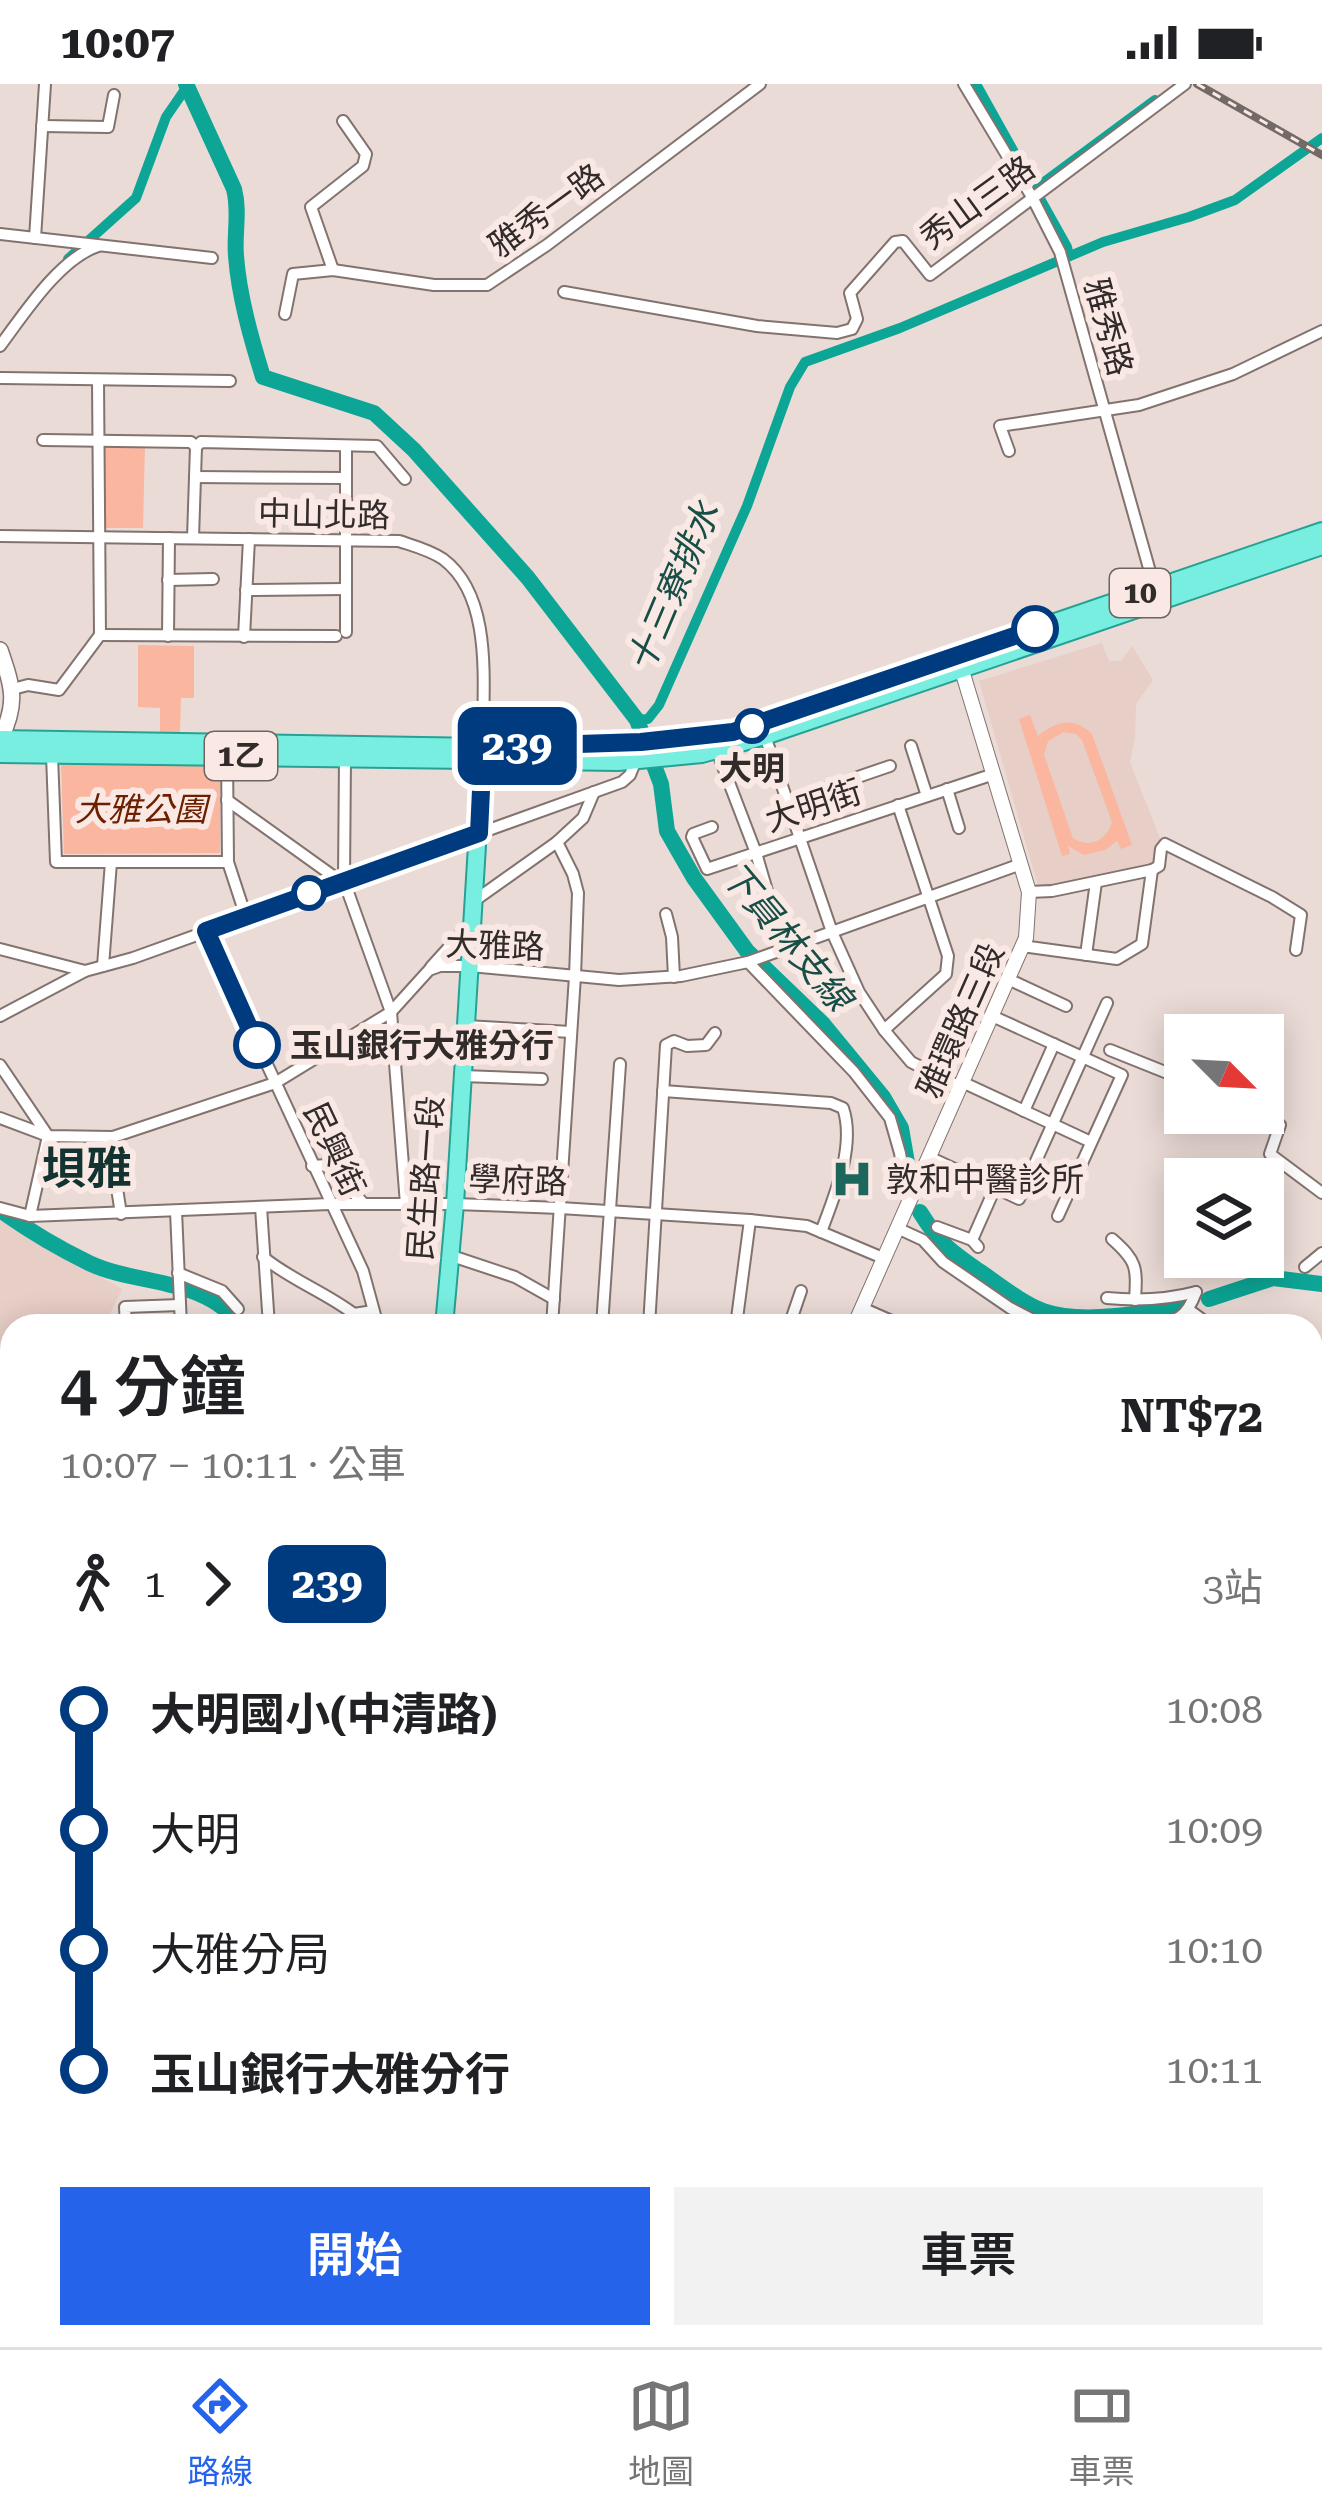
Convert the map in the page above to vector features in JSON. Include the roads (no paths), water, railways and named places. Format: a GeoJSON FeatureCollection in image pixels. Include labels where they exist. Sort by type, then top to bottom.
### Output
{"type":"FeatureCollection","features":[{"type":"Feature","properties":{"kind":"main road","name":"10"},"geometry":{"type":"LineString","coordinates":[[1157,595],[1322,530]]}},
{"type":"Feature","properties":{"kind":"main road","name":"10"},"geometry":{"type":"LineString","coordinates":[[645,750],[717,751],[1157,595],[1322,546]]}},
{"type":"Feature","properties":{"kind":"main road"},"geometry":{"type":"LineString","coordinates":[[0,650],[13,689],[13,708],[0,739]]}},
{"type":"Feature","properties":{"kind":"main road","name":"10"},"geometry":{"type":"LineString","coordinates":[[483,753],[618,762],[645,750],[733,732],[959,663]]}},
{"type":"Feature","properties":{"kind":"main road","name":"1乙"},"geometry":{"type":"LineString","coordinates":[[0,739],[483,753]]}},
{"type":"Feature","properties":{"kind":"main road","name":"1乙"},"geometry":{"type":"LineString","coordinates":[[0,754],[345,758],[483,753]]}},
{"type":"Feature","properties":{"kind":"main road","name":"民生路一段"},"geometry":{"type":"LineString","coordinates":[[445,1314],[483,753]]}},
{"type":"Feature","properties":{"kind":"street"},"geometry":{"type":"LineString","coordinates":[[34,238],[45,84]]}},
{"type":"Feature","properties":{"kind":"street","name":"雅秀一路"},"geometry":{"type":"LineString","coordinates":[[333,270],[434,285],[487,285],[760,84]]}},
{"type":"Feature","properties":{"kind":"street","name":"雅秀路"},"geometry":{"type":"LineString","coordinates":[[964,84],[1060,252],[1157,595]]}},
{"type":"Feature","properties":{"kind":"street","name":"秀山三路"},"geometry":{"type":"LineString","coordinates":[[564,292],[757,326],[837,333],[852,328],[857,319],[850,293],[895,242],[903,241],[930,274],[1185,84]]}},
{"type":"Feature","properties":{"kind":"street"},"geometry":{"type":"LineString","coordinates":[[42,126],[109,128],[114,94]]}},
{"type":"Feature","properties":{"kind":"street"},"geometry":{"type":"LineString","coordinates":[[285,314],[293,274],[333,270],[310,207],[363,166],[366,154],[343,121]]}},
{"type":"Feature","properties":{"kind":"street"},"geometry":{"type":"LineString","coordinates":[[0,234],[212,258]]}},
{"type":"Feature","properties":{"kind":"street"},"geometry":{"type":"LineString","coordinates":[[0,346],[65,266],[90,244]]}},
{"type":"Feature","properties":{"kind":"street"},"geometry":{"type":"LineString","coordinates":[[1009,451],[1000,426],[1139,405],[1233,374],[1322,332]]}},
{"type":"Feature","properties":{"kind":"street"},"geometry":{"type":"LineString","coordinates":[[1,378],[230,381]]}},
{"type":"Feature","properties":{"kind":"street"},"geometry":{"type":"LineString","coordinates":[[13,689],[28,685],[59,690],[100,635],[98,380]]}},
{"type":"Feature","properties":{"kind":"street"},"geometry":{"type":"LineString","coordinates":[[43,440],[191,442],[196,447]]}},
{"type":"Feature","properties":{"kind":"street"},"geometry":{"type":"LineString","coordinates":[[194,538],[196,447],[201,442],[377,446],[405,479]]}},
{"type":"Feature","properties":{"kind":"street"},"geometry":{"type":"LineString","coordinates":[[100,635],[341,634],[346,589],[346,446]]}},
{"type":"Feature","properties":{"kind":"street"},"geometry":{"type":"LineString","coordinates":[[195,477],[346,478]]}},
{"type":"Feature","properties":{"kind":"street","name":"中山北路"},"geometry":{"type":"LineString","coordinates":[[0,536],[399,541],[441,557],[459,573],[472,596],[482,633],[483,753]]}},
{"type":"Feature","properties":{"kind":"street"},"geometry":{"type":"LineString","coordinates":[[168,636],[169,538]]}},
{"type":"Feature","properties":{"kind":"street"},"geometry":{"type":"LineString","coordinates":[[244,637],[249,539]]}},
{"type":"Feature","properties":{"kind":"street"},"geometry":{"type":"LineString","coordinates":[[168,580],[213,579]]}},
{"type":"Feature","properties":{"kind":"street"},"geometry":{"type":"LineString","coordinates":[[246,590],[346,589]]}},
{"type":"Feature","properties":{"kind":"street","name":"雅環路三段"},"geometry":{"type":"LineString","coordinates":[[859,1314],[1026,938],[1029,892],[959,663]]}},
{"type":"Feature","properties":{"kind":"street"},"geometry":{"type":"LineString","coordinates":[[765,736],[832,932],[859,992],[884,1030],[911,1062],[1091,1142]]}},
{"type":"Feature","properties":{"kind":"street"},"geometry":{"type":"LineString","coordinates":[[911,746],[927,796]]}},
{"type":"Feature","properties":{"kind":"street"},"geometry":{"type":"LineString","coordinates":[[0,1016],[85,971],[622,782],[645,750]]}},
{"type":"Feature","properties":{"kind":"street"},"geometry":{"type":"LineString","coordinates":[[717,751],[756,853],[784,949]]}},
{"type":"Feature","properties":{"kind":"street"},"geometry":{"type":"LineString","coordinates":[[52,755],[56,862],[228,862]]}},
{"type":"Feature","properties":{"kind":"street"},"geometry":{"type":"LineString","coordinates":[[227,756],[228,862],[246,916]]}},
{"type":"Feature","properties":{"kind":"street"},"geometry":{"type":"LineString","coordinates":[[345,758],[344,880],[392,1012],[406,1204]]}},
{"type":"Feature","properties":{"kind":"street"},"geometry":{"type":"LineString","coordinates":[[788,801],[890,766]]}},
{"type":"Feature","properties":{"kind":"street","name":"大明街"},"geometry":{"type":"LineString","coordinates":[[712,827],[692,837],[706,869],[994,773]]}},
{"type":"Feature","properties":{"kind":"street"},"geometry":{"type":"LineString","coordinates":[[947,789],[959,828]]}},
{"type":"Feature","properties":{"kind":"street"},"geometry":{"type":"LineString","coordinates":[[429,970],[474,911],[583,818],[593,793]]}},
{"type":"Feature","properties":{"kind":"street"},"geometry":{"type":"LineString","coordinates":[[227,800],[344,880]]}},
{"type":"Feature","properties":{"kind":"street"},"geometry":{"type":"LineString","coordinates":[[884,1030],[946,974],[948,956],[898,806]]}},
{"type":"Feature","properties":{"kind":"street"},"geometry":{"type":"LineString","coordinates":[[553,1314],[578,892],[557,842]]}},
{"type":"Feature","properties":{"kind":"street"},"geometry":{"type":"LineString","coordinates":[[1029,892],[1152,870],[1159,866],[1165,844],[1301,915],[1296,950]]}},
{"type":"Feature","properties":{"kind":"street"},"geometry":{"type":"LineString","coordinates":[[103,966],[111,862]]}},
{"type":"Feature","properties":{"kind":"street","name":"大雅路"},"geometry":{"type":"LineString","coordinates":[[0,1118],[48,1136],[110,1137],[275,1083],[392,1012],[429,970],[440,966],[619,980],[674,976],[748,962],[1021,864]]}},
{"type":"Feature","properties":{"kind":"street"},"geometry":{"type":"LineString","coordinates":[[1022,946],[1117,959],[1142,944],[1152,870]]}},
{"type":"Feature","properties":{"kind":"street"},"geometry":{"type":"LineString","coordinates":[[1087,955],[1096,882]]}},
{"type":"Feature","properties":{"kind":"street"},"geometry":{"type":"LineString","coordinates":[[666,914],[674,976]]}},
{"type":"Feature","properties":{"kind":"street","name":"民興街"},"geometry":{"type":"LineString","coordinates":[[206,931],[363,1271],[375,1314]]}},
{"type":"Feature","properties":{"kind":"street"},"geometry":{"type":"LineString","coordinates":[[0,949],[85,971]]}},
{"type":"Feature","properties":{"kind":"street"},"geometry":{"type":"LineString","coordinates":[[748,962],[854,1072],[890,1118],[908,1203]]}},
{"type":"Feature","properties":{"kind":"street"},"geometry":{"type":"LineString","coordinates":[[1008,980],[1066,1006]]}},
{"type":"Feature","properties":{"kind":"street"},"geometry":{"type":"LineString","coordinates":[[926,1163],[1019,1199],[1107,1004]]}},
{"type":"Feature","properties":{"kind":"street"},"geometry":{"type":"LineString","coordinates":[[992,1016],[1122,1075],[1058,1216]]}},
{"type":"Feature","properties":{"kind":"street"},"geometry":{"type":"LineString","coordinates":[[466,1025],[571,1033]]}},
{"type":"Feature","properties":{"kind":"street"},"geometry":{"type":"LineString","coordinates":[[650,1314],[666,1045],[674,1041],[706,1045],[715,1033]]}},
{"type":"Feature","properties":{"kind":"street"},"geometry":{"type":"LineString","coordinates":[[1024,1111],[1054,1044]]}},
{"type":"Feature","properties":{"kind":"street"},"geometry":{"type":"LineString","coordinates":[[1110,1051],[1164,1072]]}},
{"type":"Feature","properties":{"kind":"street"},"geometry":{"type":"LineString","coordinates":[[603,1314],[620,1064]]}},
{"type":"Feature","properties":{"kind":"street"},"geometry":{"type":"LineString","coordinates":[[0,1065],[48,1136],[29,1216]]}},
{"type":"Feature","properties":{"kind":"street"},"geometry":{"type":"LineString","coordinates":[[463,1076],[542,1079]]}},
{"type":"Feature","properties":{"kind":"street"},"geometry":{"type":"LineString","coordinates":[[663,1091],[831,1102],[843,1108],[847,1118],[842,1175],[821,1232]]}},
{"type":"Feature","properties":{"kind":"street"},"geometry":{"type":"LineString","coordinates":[[1277,1134],[1270,1154],[1322,1193]]}},
{"type":"Feature","properties":{"kind":"street"},"geometry":{"type":"LineString","coordinates":[[110,1137],[121,1214]]}},
{"type":"Feature","properties":{"kind":"street"},"geometry":{"type":"LineString","coordinates":[[312,1166],[327,1165],[364,1204]]}},
{"type":"Feature","properties":{"kind":"street"},"geometry":{"type":"LineString","coordinates":[[937,1227],[975,1244],[995,1188]]}},
{"type":"Feature","properties":{"kind":"street","name":"學府路"},"geometry":{"type":"LineString","coordinates":[[0,1208],[29,1216],[329,1204],[560,1208],[807,1226],[884,1258]]}},
{"type":"Feature","properties":{"kind":"street"},"geometry":{"type":"LineString","coordinates":[[261,1207],[268,1314]]}},
{"type":"Feature","properties":{"kind":"street"},"geometry":{"type":"LineString","coordinates":[[176,1211],[180,1314]]}},
{"type":"Feature","properties":{"kind":"street"},"geometry":{"type":"LineString","coordinates":[[739,1314],[750,1220]]}},
{"type":"Feature","properties":{"kind":"street"},"geometry":{"type":"LineString","coordinates":[[897,1228],[923,1240],[944,1262],[1022,1314]]}},
{"type":"Feature","properties":{"kind":"street"},"geometry":{"type":"LineString","coordinates":[[1112,1239],[1133,1257],[1135,1300]]}},
{"type":"Feature","properties":{"kind":"street"},"geometry":{"type":"LineString","coordinates":[[1305,1267],[1322,1252]]}},
{"type":"Feature","properties":{"kind":"street"},"geometry":{"type":"LineString","coordinates":[[449,1255],[515,1277],[554,1299]]}},
{"type":"Feature","properties":{"kind":"street"},"geometry":{"type":"LineString","coordinates":[[263,1257],[354,1314],[374,1311]]}},
{"type":"Feature","properties":{"kind":"street"},"geometry":{"type":"LineString","coordinates":[[178,1276],[222,1291],[238,1309]]}},
{"type":"Feature","properties":{"kind":"street"},"geometry":{"type":"LineString","coordinates":[[793,1314],[801,1291]]}},
{"type":"Feature","properties":{"kind":"street"},"geometry":{"type":"LineString","coordinates":[[1107,1298],[1174,1298],[1196,1292],[1184,1314]]}},
{"type":"Feature","properties":{"kind":"street"},"geometry":{"type":"LineString","coordinates":[[125,1314],[125,1307],[180,1302]]}},
{"type":"Feature","properties":{"kind":"street"},"geometry":{"type":"LineString","coordinates":[[862,1308],[876,1314]]}},
{"type":"Feature","properties":{"kind":"street"},"geometry":{"type":"LineString","coordinates":[[1189,1310],[1194,1314]]}},
{"type":"Feature","properties":{"kind":"waterway","name":"十三寮排水"},"geometry":{"type":"LineString","coordinates":[[186,84],[234,189],[240,286],[263,377],[374,413],[414,450],[528,578],[637,720],[661,784],[667,831],[694,878],[747,951],[823,1024],[883,1097],[901,1128],[910,1180]]}},
{"type":"Feature","properties":{"kind":"waterway"},"geometry":{"type":"LineString","coordinates":[[976,84],[1069,256]]}},
{"type":"Feature","properties":{"kind":"waterway"},"geometry":{"type":"LineString","coordinates":[[68,259],[136,198],[166,117],[186,88]]}},
{"type":"Feature","properties":{"kind":"waterway"},"geometry":{"type":"LineString","coordinates":[[1036,188],[1155,100]]}},
{"type":"Feature","properties":{"kind":"waterway","name":"十三寮排水"},"geometry":{"type":"LineString","coordinates":[[637,720],[648,719],[659,705],[747,506],[790,387],[805,362],[900,328],[1103,242],[1235,200],[1322,138]]}},
{"type":"Feature","properties":{"kind":"waterway"},"geometry":{"type":"LineString","coordinates":[[0,1210],[89,1263],[191,1291],[230,1314]]}},
{"type":"Feature","properties":{"kind":"waterway","name":"下員林支線"},"geometry":{"type":"LineString","coordinates":[[920,1212],[952,1252],[1026,1303],[1055,1314]]}},
{"type":"Feature","properties":{"kind":"waterway","name":"下員林支線"},"geometry":{"type":"LineString","coordinates":[[1209,1299],[1273,1278],[1322,1284]]}},
{"type":"Feature","properties":{"kind":"waterway","name":"下員林支線"},"geometry":{"type":"LineString","coordinates":[[1132,1314],[1184,1305]]}},
{"type":"Feature","properties":{"kind":"railway"},"geometry":{"type":"LineString","coordinates":[[1197,84],[1322,155]]}},
{"type":"Feature","properties":{"kind":"place","name":"大明"},"geometry":{"type":"Point","coordinates":[752,726]}},
{"type":"Feature","properties":{"kind":"place","name":"玉山銀行大雅分行"},"geometry":{"type":"Point","coordinates":[257,1045]}},
{"type":"Feature","properties":{"kind":"place","name":"敦和中醫診所"},"geometry":{"type":"Point","coordinates":[852,1179]}},
{"type":"Feature","properties":{"kind":"district","name":"垻雅"},"geometry":{"type":"Point","coordinates":[87,1168]}},
{"type":"Feature","properties":{"kind":"park label","name":"大雅公園"},"geometry":{"type":"Point","coordinates":[141,809]}}]}
